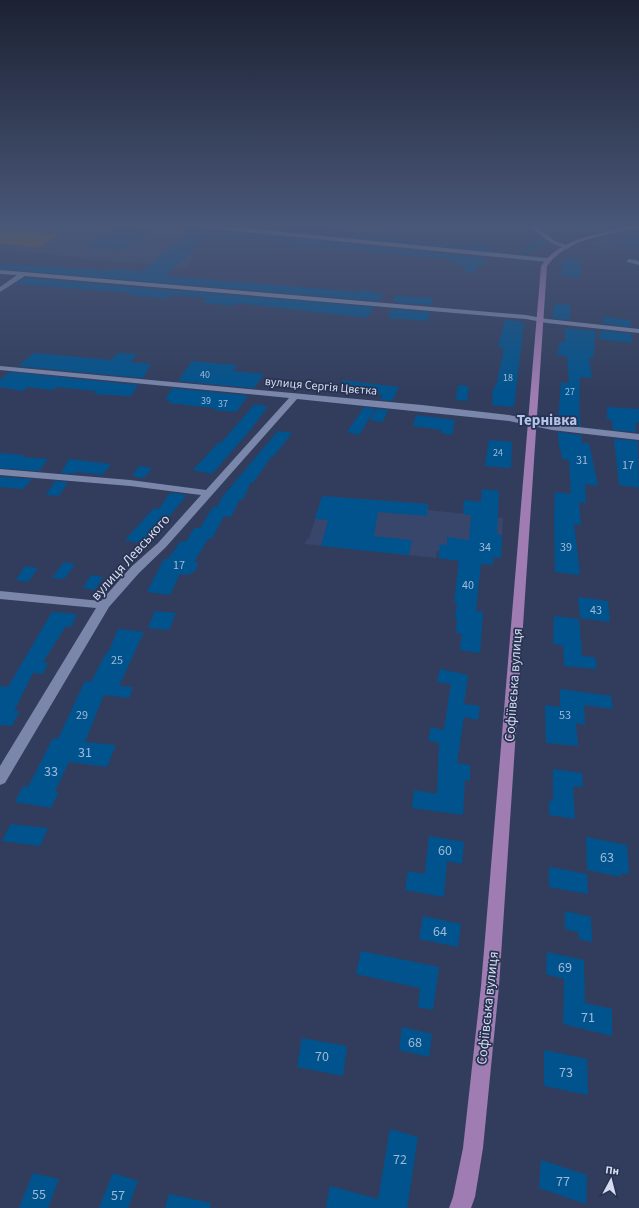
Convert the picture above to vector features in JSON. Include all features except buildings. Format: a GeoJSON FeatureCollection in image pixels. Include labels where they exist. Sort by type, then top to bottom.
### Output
{"type":"FeatureCollection","features":[{"type":"Feature","properties":{"kind":"main road","name":"Софіївська вулиця"},"geometry":{"type":"LineString","coordinates":[[460,1208],[464,1197],[473,1148],[490,986],[543,282]]}},
{"type":"Feature","properties":{"kind":"street"},"geometry":{"type":"LineString","coordinates":[[0,290],[11,282]]}},
{"type":"Feature","properties":{"kind":"street"},"geometry":{"type":"LineString","coordinates":[[121,282],[454,311],[639,331]]}},
{"type":"Feature","properties":{"kind":"street","name":"вулиця Сергія Цвєтка"},"geometry":{"type":"LineString","coordinates":[[0,368],[422,408],[509,418],[552,427],[639,437]]}},
{"type":"Feature","properties":{"kind":"street","name":"вулиця Левського"},"geometry":{"type":"LineString","coordinates":[[0,779],[104,605],[136,570],[162,545],[295,396]]}},
{"type":"Feature","properties":{"kind":"street"},"geometry":{"type":"LineString","coordinates":[[0,472],[114,480],[208,493]]}},
{"type":"Feature","properties":{"kind":"street"},"geometry":{"type":"LineString","coordinates":[[0,595],[104,605]]}},
{"type":"Feature","properties":{"kind":"shaded area"},"geometry":{"type":"Polygon","coordinates":[[[322,496],[428,504],[428,510],[503,518],[502,535],[470,531],[468,554],[437,551],[436,558],[305,544],[307,539],[309,539],[322,496]]]}},
{"type":"Feature","properties":{"kind":"district","name":"Тернівка"},"geometry":{"type":"Point","coordinates":[547,420]}}]}
